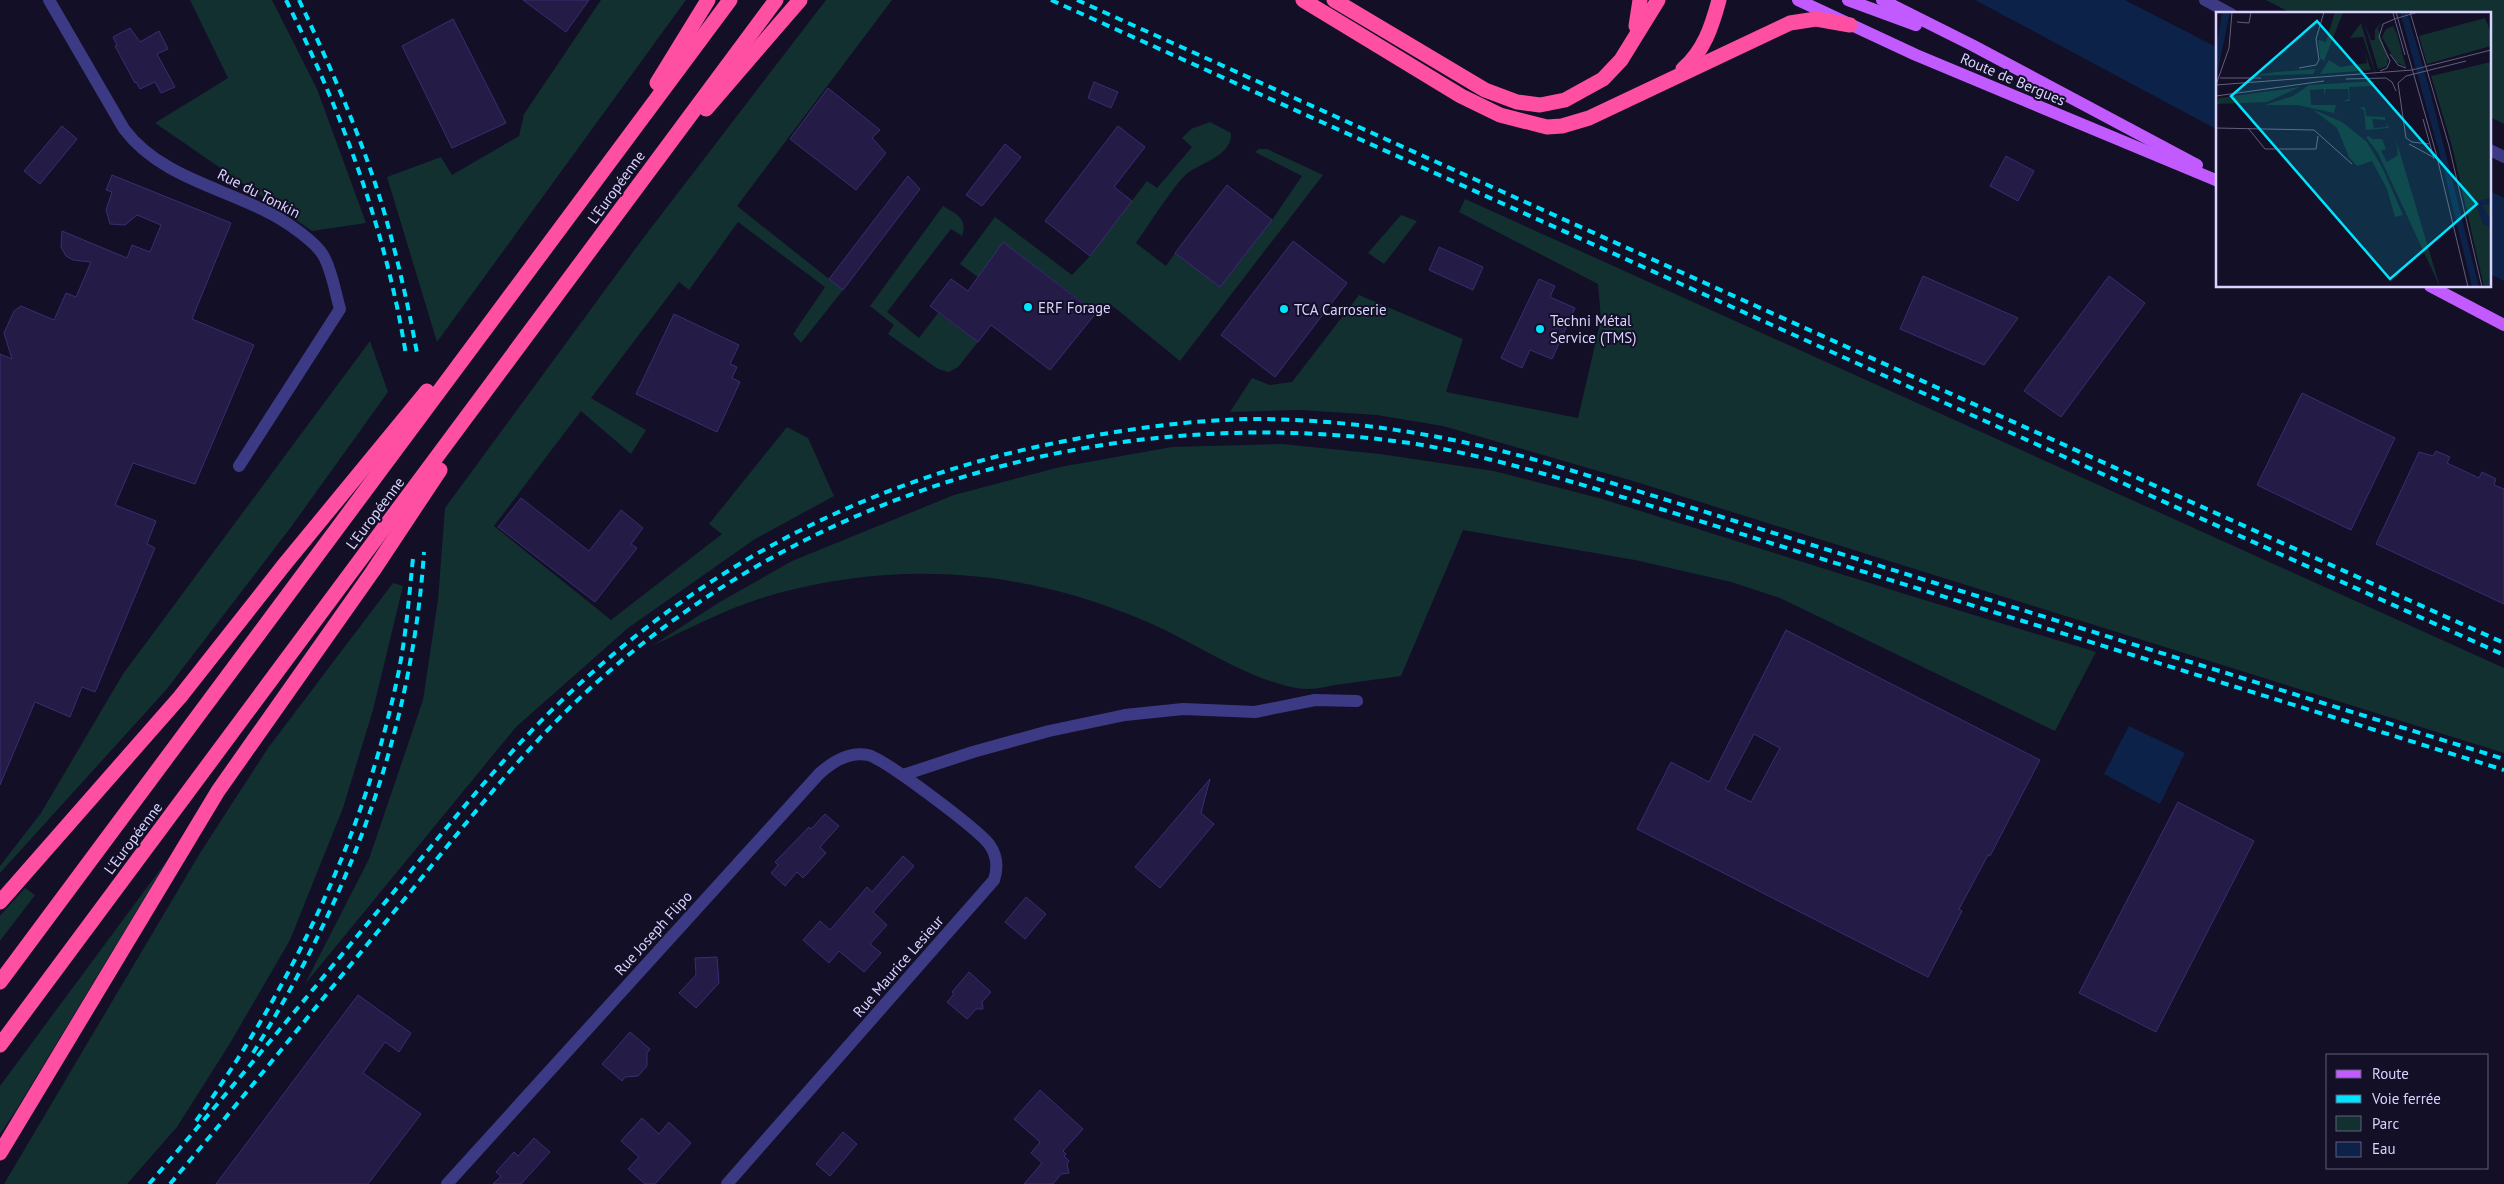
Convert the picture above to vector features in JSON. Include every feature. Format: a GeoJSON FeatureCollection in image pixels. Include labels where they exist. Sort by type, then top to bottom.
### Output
{"type":"FeatureCollection","features":[{"type":"Feature","properties":{"kind":"highway"},"geometry":{"type":"LineString","coordinates":[[605,167],[708,0]]}},
{"type":"Feature","properties":{"kind":"highway","name":"L'Européenne"},"geometry":{"type":"LineString","coordinates":[[0,982],[394,451],[429,396],[521,280],[730,0]]}},
{"type":"Feature","properties":{"kind":"highway","name":"L'Européenne"},"geometry":{"type":"LineString","coordinates":[[0,1045],[776,0]]}},
{"type":"Feature","properties":{"kind":"highway"},"geometry":{"type":"LineString","coordinates":[[638,187],[800,0]]}},
{"type":"Feature","properties":{"kind":"highway"},"geometry":{"type":"LineString","coordinates":[[1303,0],[1462,96],[1500,115],[1532,125],[1555,126],[1580,121],[1790,23],[1816,19],[1850,24]]}},
{"type":"Feature","properties":{"kind":"highway"},"geometry":{"type":"LineString","coordinates":[[1334,0],[1461,77],[1502,97],[1540,105],[1565,100],[1592,87],[1613,69],[1658,0]]}},
{"type":"Feature","properties":{"kind":"highway"},"geometry":{"type":"LineString","coordinates":[[1629,46],[1638,18],[1640,0]]}},
{"type":"Feature","properties":{"kind":"highway"},"geometry":{"type":"LineString","coordinates":[[1656,86],[1683,69],[1695,57],[1708,34],[1719,0]]}},
{"type":"Feature","properties":{"kind":"highway"},"geometry":{"type":"LineString","coordinates":[[0,1153],[218,791],[433,481],[552,303]]}},
{"type":"Feature","properties":{"kind":"highway"},"geometry":{"type":"LineString","coordinates":[[0,902],[180,696],[393,431],[429,396]]}},
{"type":"Feature","properties":{"kind":"main road","name":"Route de Bergues"},"geometry":{"type":"LineString","coordinates":[[1798,0],[1970,79],[2216,180]]}},
{"type":"Feature","properties":{"kind":"main road"},"geometry":{"type":"LineString","coordinates":[[1848,0],[1972,45]]}},
{"type":"Feature","properties":{"kind":"main road","name":"Route de Bergues"},"geometry":{"type":"LineString","coordinates":[[1882,0],[1972,45],[2216,175]]}},
{"type":"Feature","properties":{"kind":"main road"},"geometry":{"type":"LineString","coordinates":[[2434,288],[2504,325]]}},
{"type":"Feature","properties":{"kind":"street","name":"Rue du Tonkin"},"geometry":{"type":"LineString","coordinates":[[49,0],[124,128],[138,144],[170,167],[290,225],[317,247],[327,264],[340,309],[239,466]]}},
{"type":"Feature","properties":{"kind":"street"},"geometry":{"type":"LineString","coordinates":[[2205,0],[2228,12]]}},
{"type":"Feature","properties":{"kind":"street"},"geometry":{"type":"LineString","coordinates":[[2492,151],[2504,157]]}},
{"type":"Feature","properties":{"kind":"street"},"geometry":{"type":"LineString","coordinates":[[903,775],[973,752],[1049,731],[1125,715],[1176,709],[1255,712],[1315,700],[1357,701]]}},
{"type":"Feature","properties":{"kind":"street","name":"Rue Joseph Flipo"},"geometry":{"type":"LineString","coordinates":[[447,1184],[819,774],[834,762],[860,754],[884,762],[903,775]]}},
{"type":"Feature","properties":{"kind":"street","name":"Rue Maurice Lesieur"},"geometry":{"type":"LineString","coordinates":[[727,1184],[994,880],[996,864],[989,844],[903,775]]}},
{"type":"Feature","properties":{"kind":"green space"},"geometry":{"type":"Polygon","coordinates":[[[190,0],[272,0],[317,89],[366,223],[312,231],[155,123],[228,78],[190,0]]]}},
{"type":"Feature","properties":{"kind":"green space"},"geometry":{"type":"Polygon","coordinates":[[[601,0],[686,0],[437,342],[387,177],[441,157],[452,175],[519,136],[524,114],[601,0]]]}},
{"type":"Feature","properties":{"kind":"green space"},"geometry":{"type":"Polygon","coordinates":[[[826,0],[892,0],[737,206],[843,290],[801,343],[793,334],[825,287],[738,222],[689,290],[679,282],[591,398],[646,430],[631,454],[581,411],[494,526],[611,620],[722,534],[709,524],[787,427],[808,438],[834,496],[755,539],[628,628],[516,727],[305,984],[369,859],[423,700],[438,600],[445,508],[641,241],[826,0]]]}},
{"type":"Feature","properties":{"kind":"green space"},"geometry":{"type":"Polygon","coordinates":[[[2266,0],[2504,0],[2504,124],[2492,118],[2492,12],[2289,12],[2266,0]]]}},
{"type":"Feature","properties":{"kind":"green space"},"geometry":{"type":"Polygon","coordinates":[[[1210,122],[1231,133],[1227,147],[1216,157],[1183,177],[1169,194],[1136,243],[1166,266],[1175,253],[1220,287],[1272,220],[1302,176],[1255,152],[1259,149],[1267,149],[1323,175],[1180,361],[1109,303],[1100,315],[1003,242],[978,277],[960,264],[995,217],[1072,275],[1090,256],[1147,181],[1157,188],[1192,147],[1182,138],[1191,129],[1210,122]]]}},
{"type":"Feature","properties":{"kind":"green space"},"geometry":{"type":"Polygon","coordinates":[[[1465,199],[2504,668],[2504,753],[1633,481],[1443,426],[1377,415],[1300,410],[1230,412],[1252,378],[1270,385],[1292,382],[1359,295],[1463,339],[1446,392],[1578,418],[1601,319],[1598,284],[1459,212],[1465,199]]]}},
{"type":"Feature","properties":{"kind":"green space"},"geometry":{"type":"Polygon","coordinates":[[[943,206],[957,215],[962,221],[964,225],[962,236],[951,229],[887,312],[919,338],[938,313],[978,342],[958,367],[949,372],[938,369],[888,334],[894,325],[870,306],[943,206]]]}},
{"type":"Feature","properties":{"kind":"green space"},"geometry":{"type":"Polygon","coordinates":[[[1401,215],[1417,221],[1384,264],[1368,253],[1401,215]]]}},
{"type":"Feature","properties":{"kind":"green space"},"geometry":{"type":"Polygon","coordinates":[[[370,341],[388,392],[291,527],[166,690],[0,873],[0,866],[41,813],[123,674],[370,341]]]}},
{"type":"Feature","properties":{"kind":"green space"},"geometry":{"type":"Polygon","coordinates":[[[1282,444],[1380,454],[1494,471],[1599,498],[2096,652],[2055,731],[1780,598],[1731,582],[1635,560],[1463,530],[1401,676],[1307,689],[1289,686],[1249,673],[1152,624],[1106,606],[1059,592],[1013,582],[966,576],[919,574],[872,576],[824,583],[775,594],[712,617],[652,646],[718,603],[792,561],[954,495],[1060,467],[1172,447],[1282,444]]]}},
{"type":"Feature","properties":{"kind":"green space"},"geometry":{"type":"Polygon","coordinates":[[[393,583],[403,586],[373,710],[343,808],[290,940],[229,1045],[177,1127],[127,1184],[4,1184],[200,853],[268,748],[393,583]]]}},
{"type":"Feature","properties":{"kind":"green space"},"geometry":{"type":"Polygon","coordinates":[[[168,859],[15,1112],[0,1134],[0,1086],[168,859]]]}},
{"type":"Feature","properties":{"kind":"green space"},"geometry":{"type":"Polygon","coordinates":[[[25,888],[35,895],[0,941],[0,916],[25,888]]]}},
{"type":"Feature","properties":{"kind":"water"},"geometry":{"type":"Polygon","coordinates":[[[1975,0],[2125,0],[2216,47],[2216,129],[1975,0]]]}},
{"type":"Feature","properties":{"kind":"water"},"geometry":{"type":"Polygon","coordinates":[[[2492,192],[2504,198],[2504,281],[2492,275],[2492,192]]]}},
{"type":"Feature","properties":{"kind":"water"},"geometry":{"type":"Polygon","coordinates":[[[2129,726],[2185,753],[2160,804],[2104,774],[2129,726]]]}},
{"type":"Feature","properties":{"kind":"building"},"geometry":{"type":"Polygon","coordinates":[[[523,0],[589,0],[566,32],[523,0]]]}},
{"type":"Feature","properties":{"kind":"building"},"geometry":{"type":"Polygon","coordinates":[[[453,19],[506,123],[452,148],[402,46],[453,19]]]}},
{"type":"Feature","properties":{"kind":"building"},"geometry":{"type":"Polygon","coordinates":[[[130,28],[140,42],[159,31],[168,49],[157,54],[175,87],[161,93],[155,82],[140,89],[135,83],[115,46],[117,45],[113,37],[130,28]]]}},
{"type":"Feature","properties":{"kind":"building"},"geometry":{"type":"Polygon","coordinates":[[[1094,82],[1118,92],[1111,108],[1088,98],[1094,82]]]}},
{"type":"Feature","properties":{"kind":"building"},"geometry":{"type":"Polygon","coordinates":[[[828,88],[880,130],[872,138],[886,153],[856,190],[790,139],[828,88]]]}},
{"type":"Feature","properties":{"kind":"building"},"geometry":{"type":"Polygon","coordinates":[[[62,126],[77,139],[40,184],[24,171],[62,126]]]}},
{"type":"Feature","properties":{"kind":"building"},"geometry":{"type":"Polygon","coordinates":[[[1118,126],[1145,147],[1114,187],[1132,201],[1090,256],[1045,221],[1118,126]]]}},
{"type":"Feature","properties":{"kind":"building"},"geometry":{"type":"Polygon","coordinates":[[[1005,144],[1021,157],[982,206],[966,195],[1005,144]]]}},
{"type":"Feature","properties":{"kind":"building"},"geometry":{"type":"Polygon","coordinates":[[[2006,156],[2034,171],[2018,201],[1990,186],[2006,156]]]}},
{"type":"Feature","properties":{"kind":"building"},"geometry":{"type":"Polygon","coordinates":[[[112,175],[231,223],[192,319],[254,345],[195,484],[133,463],[115,505],[156,521],[147,544],[155,548],[95,692],[82,687],[70,717],[35,702],[0,785],[0,354],[12,359],[4,333],[14,311],[21,306],[54,320],[66,293],[76,297],[91,262],[73,260],[66,256],[61,247],[62,231],[127,258],[132,245],[150,252],[161,225],[137,215],[125,225],[110,224],[106,210],[112,192],[106,190],[112,175]]]}},
{"type":"Feature","properties":{"kind":"building"},"geometry":{"type":"Polygon","coordinates":[[[908,176],[920,189],[843,290],[829,279],[908,176]]]}},
{"type":"Feature","properties":{"kind":"building"},"geometry":{"type":"Polygon","coordinates":[[[1227,185],[1272,220],[1220,287],[1175,253],[1227,185]]]}},
{"type":"Feature","properties":{"kind":"building","name":"TCA Carroserie"},"geometry":{"type":"Polygon","coordinates":[[[1293,241],[1347,283],[1275,377],[1221,335],[1293,241]]]}},
{"type":"Feature","properties":{"kind":"building","name":"ERF Forage"},"geometry":{"type":"Polygon","coordinates":[[[1003,242],[1096,313],[1050,370],[991,325],[978,342],[930,306],[951,279],[968,291],[1003,242]]]}},
{"type":"Feature","properties":{"kind":"building"},"geometry":{"type":"Polygon","coordinates":[[[1439,247],[1483,267],[1473,290],[1429,270],[1439,247]]]}},
{"type":"Feature","properties":{"kind":"building"},"geometry":{"type":"Polygon","coordinates":[[[1923,276],[2018,318],[1984,365],[1900,329],[1923,276]]]}},
{"type":"Feature","properties":{"kind":"building"},"geometry":{"type":"Polygon","coordinates":[[[2109,276],[2145,303],[2061,417],[2024,391],[2109,276]]]}},
{"type":"Feature","properties":{"kind":"building","name":"Techni Métal Service (TMS)"},"geometry":{"type":"Polygon","coordinates":[[[1539,279],[1555,286],[1550,297],[1575,308],[1552,359],[1530,350],[1522,368],[1501,358],[1539,279]]]}},
{"type":"Feature","properties":{"kind":"building"},"geometry":{"type":"Polygon","coordinates":[[[674,314],[739,345],[730,364],[737,367],[732,378],[740,382],[717,432],[636,394],[674,314]]]}},
{"type":"Feature","properties":{"kind":"building"},"geometry":{"type":"Polygon","coordinates":[[[2302,393],[2395,438],[2351,530],[2257,485],[2302,393]]]}},
{"type":"Feature","properties":{"kind":"building"},"geometry":{"type":"Polygon","coordinates":[[[2436,451],[2450,457],[2447,463],[2479,478],[2482,472],[2496,479],[2494,485],[2504,489],[2504,604],[2376,544],[2419,452],[2433,456],[2436,451]]]}},
{"type":"Feature","properties":{"kind":"building"},"geometry":{"type":"Polygon","coordinates":[[[521,498],[589,551],[621,510],[643,528],[631,544],[637,548],[595,602],[498,527],[521,498]]]}},
{"type":"Feature","properties":{"kind":"building"},"geometry":{"type":"Polygon","coordinates":[[[1786,630],[2040,760],[1990,856],[1988,855],[1959,909],[1962,911],[1928,977],[1637,829],[1671,762],[1709,782],[1786,630]],[[1754,734],[1725,789],[1751,802],[1780,748],[1754,734]]]}},
{"type":"Feature","properties":{"kind":"building"},"geometry":{"type":"Polygon","coordinates":[[[1210,779],[1201,813],[1214,824],[1160,888],[1135,867],[1210,779]]]}},
{"type":"Feature","properties":{"kind":"building"},"geometry":{"type":"Polygon","coordinates":[[[2178,802],[2254,841],[2156,1032],[2079,993],[2178,802]]]}},
{"type":"Feature","properties":{"kind":"building"},"geometry":{"type":"Polygon","coordinates":[[[825,814],[839,826],[820,847],[826,853],[803,878],[797,872],[785,886],[771,873],[778,865],[775,862],[809,827],[811,829],[825,814]]]}},
{"type":"Feature","properties":{"kind":"building"},"geometry":{"type":"Polygon","coordinates":[[[903,856],[914,866],[873,912],[887,925],[870,944],[881,953],[864,972],[839,951],[829,963],[803,940],[820,921],[830,930],[867,887],[872,892],[903,856]]]}},
{"type":"Feature","properties":{"kind":"building"},"geometry":{"type":"Polygon","coordinates":[[[1026,897],[1046,914],[1025,939],[1005,922],[1026,897]]]}},
{"type":"Feature","properties":{"kind":"building"},"geometry":{"type":"Polygon","coordinates":[[[717,957],[719,983],[696,1008],[679,993],[696,975],[695,958],[717,957]]]}},
{"type":"Feature","properties":{"kind":"building"},"geometry":{"type":"Polygon","coordinates":[[[969,972],[991,992],[982,1002],[983,1009],[976,1009],[967,1019],[947,1002],[954,994],[952,992],[969,972]]]}},
{"type":"Feature","properties":{"kind":"building"},"geometry":{"type":"Polygon","coordinates":[[[358,995],[411,1033],[399,1052],[385,1042],[363,1073],[421,1114],[368,1184],[216,1184],[358,995]]]}},
{"type":"Feature","properties":{"kind":"building"},"geometry":{"type":"Polygon","coordinates":[[[630,1032],[650,1049],[647,1053],[647,1066],[638,1076],[625,1077],[622,1081],[602,1064],[630,1032]]]}},
{"type":"Feature","properties":{"kind":"building"},"geometry":{"type":"Polygon","coordinates":[[[1040,1090],[1083,1129],[1063,1151],[1066,1154],[1064,1156],[1069,1161],[1067,1164],[1069,1173],[1061,1174],[1053,1184],[1024,1184],[1042,1163],[1031,1153],[1040,1142],[1014,1119],[1040,1090]]]}},
{"type":"Feature","properties":{"kind":"building"},"geometry":{"type":"Polygon","coordinates":[[[642,1118],[659,1134],[669,1122],[691,1143],[655,1184],[645,1184],[628,1169],[639,1157],[621,1141],[642,1118]]]}},
{"type":"Feature","properties":{"kind":"building"},"geometry":{"type":"Polygon","coordinates":[[[843,1132],[857,1144],[830,1176],[816,1164],[843,1132]]]}},
{"type":"Feature","properties":{"kind":"building"},"geometry":{"type":"Polygon","coordinates":[[[534,1138],[550,1152],[521,1184],[493,1184],[501,1176],[496,1172],[514,1152],[518,1156],[534,1138]]]}},
{"type":"Feature","properties":{"kind":"railway"},"geometry":{"type":"LineString","coordinates":[[286,0],[326,86],[360,173],[387,263],[406,355]]}},
{"type":"Feature","properties":{"kind":"railway"},"geometry":{"type":"LineString","coordinates":[[299,0],[345,102],[374,181],[398,262],[417,353]]}},
{"type":"Feature","properties":{"kind":"railway"},"geometry":{"type":"LineString","coordinates":[[1051,0],[2504,655]]}},
{"type":"Feature","properties":{"kind":"railway"},"geometry":{"type":"LineString","coordinates":[[1077,0],[2504,643]]}},
{"type":"Feature","properties":{"kind":"railway"},"geometry":{"type":"LineString","coordinates":[[149,1184],[493,773],[555,707],[610,657],[668,611],[728,571],[790,535],[855,505],[923,479],[992,458],[1065,441],[1159,426],[1253,419],[1330,422],[1369,426],[1483,446],[1557,466],[2504,759]]}},
{"type":"Feature","properties":{"kind":"railway"},"geometry":{"type":"LineString","coordinates":[[170,1184],[515,765],[583,695],[670,623],[765,562],[865,512],[971,475],[1080,449],[1192,435],[1304,433],[1416,444],[1461,453],[1593,488],[2504,770]]}},
{"type":"Feature","properties":{"kind":"railway"},"geometry":{"type":"LineString","coordinates":[[253,1053],[287,995],[318,936],[346,875],[370,813],[390,750],[406,685],[417,619],[424,552]]}},
{"type":"Feature","properties":{"kind":"railway"},"geometry":{"type":"LineString","coordinates":[[196,1121],[231,1070],[293,964],[320,909],[344,852],[365,794],[383,735],[398,675],[413,558]]}},
{"type":"Feature","properties":{"kind":"place","name":"ERF Forage"},"geometry":{"type":"Point","coordinates":[1028,307]}},
{"type":"Feature","properties":{"kind":"place","name":"TCA Carroserie"},"geometry":{"type":"Point","coordinates":[1284,309]}},
{"type":"Feature","properties":{"kind":"place","name":"Techni Métal Service (TMS)"},"geometry":{"type":"Point","coordinates":[1540,329]}}]}
